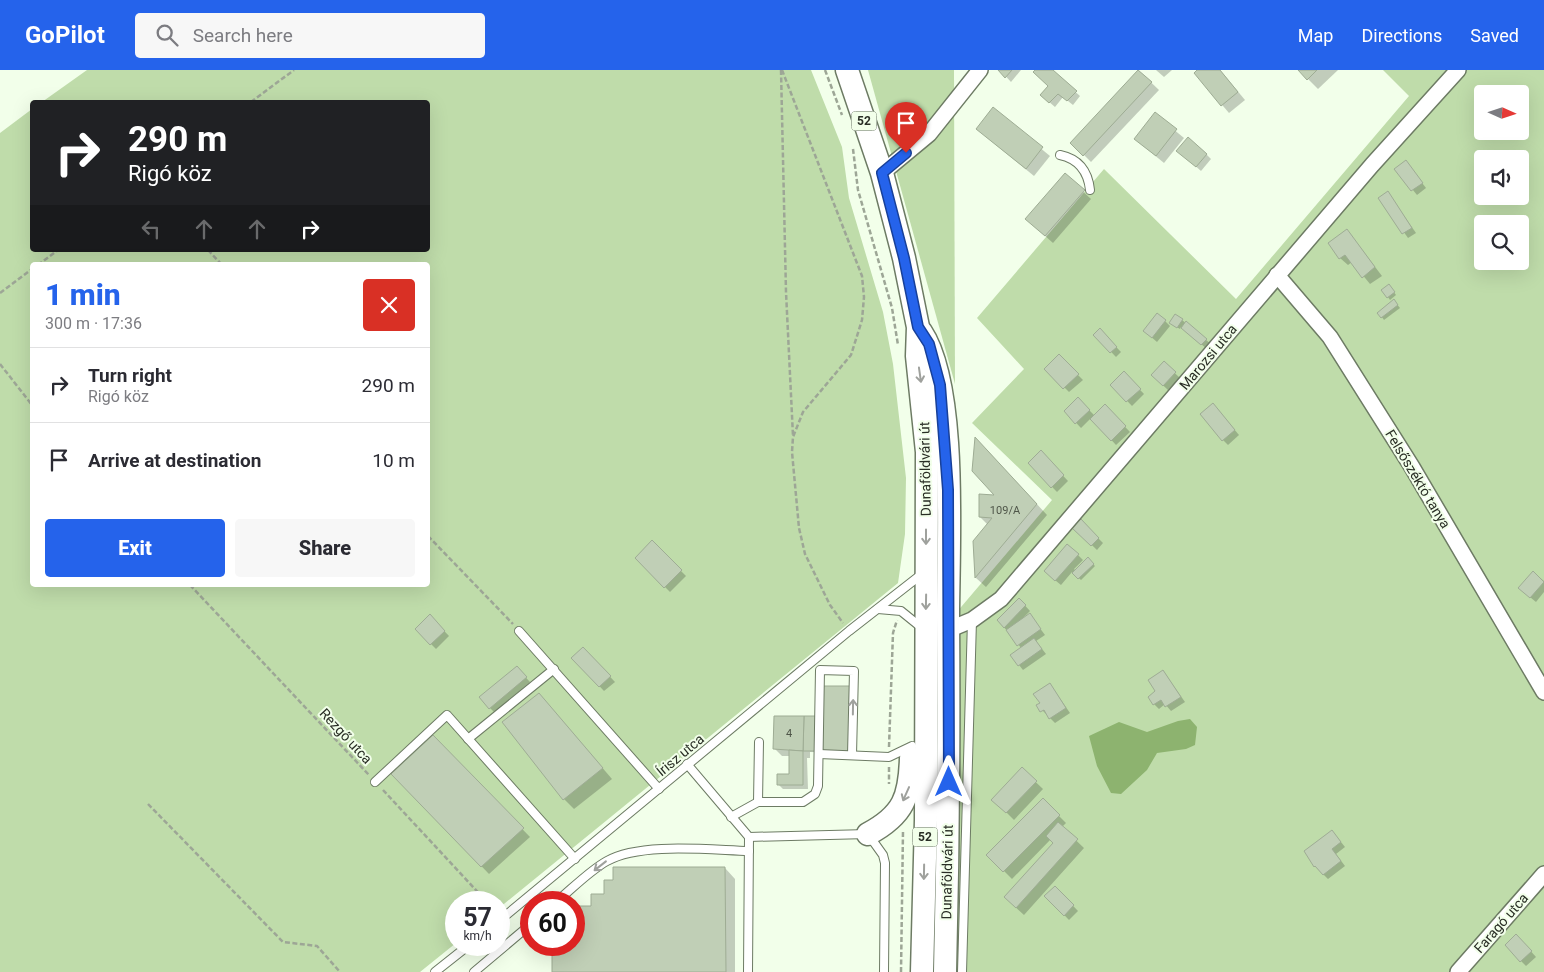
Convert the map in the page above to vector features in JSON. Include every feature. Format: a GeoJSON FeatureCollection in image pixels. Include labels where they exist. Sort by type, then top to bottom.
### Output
{"type":"FeatureCollection","features":[{"type":"Feature","properties":{"kind":"main road","name":"Dunaföldvári út"},"geometry":{"type":"LineString","coordinates":[[847,70],[882,173],[904,258],[918,327],[917,356],[927,452],[922,972]]}},
{"type":"Feature","properties":{"kind":"main road","name":"Dunaföldvári út"},"geometry":{"type":"LineString","coordinates":[[918,327],[929,344],[940,385],[948,490],[949,820],[945,972]]}},
{"type":"Feature","properties":{"kind":"main road"},"geometry":{"type":"LineString","coordinates":[[926,701],[935,688],[941,641],[948,630]]}},
{"type":"Feature","properties":{"kind":"main road"},"geometry":{"type":"LineString","coordinates":[[868,834],[882,827],[890,819],[909,791],[914,677],[926,638]]}},
{"type":"Feature","properties":{"kind":"street"},"geometry":{"type":"LineString","coordinates":[[882,173],[930,134],[980,70]]}},
{"type":"Feature","properties":{"kind":"street","name":"Marozsi utca"},"geometry":{"type":"LineString","coordinates":[[948,630],[972,620],[1001,599],[1372,165],[1458,70]]}},
{"type":"Feature","properties":{"kind":"street","name":"Felsőszéktó tanya"},"geometry":{"type":"LineString","coordinates":[[1277,275],[1330,337],[1412,467],[1544,692]]}},
{"type":"Feature","properties":{"kind":"street","name":"Faragó utca"},"geometry":{"type":"LineString","coordinates":[[1458,972],[1544,874]]}},
{"type":"Feature","properties":{"kind":"lane"},"geometry":{"type":"LineString","coordinates":[[1060,155],[1070,157],[1080,163],[1089,179],[1090,190]]}},
{"type":"Feature","properties":{"kind":"lane","name":"Írisz utca"},"geometry":{"type":"LineString","coordinates":[[510,912],[849,631],[926,572]]}},
{"type":"Feature","properties":{"kind":"lane"},"geometry":{"type":"LineString","coordinates":[[878,609],[901,611],[926,638]]}},
{"type":"Feature","properties":{"kind":"lane"},"geometry":{"type":"LineString","coordinates":[[962,972],[972,620]]}},
{"type":"Feature","properties":{"kind":"lane"},"geometry":{"type":"LineString","coordinates":[[519,631],[659,789]]}},
{"type":"Feature","properties":{"kind":"lane"},"geometry":{"type":"LineString","coordinates":[[468,738],[554,669]]}},
{"type":"Feature","properties":{"kind":"lane"},"geometry":{"type":"LineString","coordinates":[[731,817],[758,802],[803,802],[815,794],[818,786],[820,670],[854,671],[852,755]]}},
{"type":"Feature","properties":{"kind":"lane"},"geometry":{"type":"LineString","coordinates":[[375,782],[447,716],[575,859]]}},
{"type":"Feature","properties":{"kind":"lane"},"geometry":{"type":"LineString","coordinates":[[758,802],[759,742]]}},
{"type":"Feature","properties":{"kind":"lane"},"geometry":{"type":"LineString","coordinates":[[818,754],[889,756],[912,746]]}},
{"type":"Feature","properties":{"kind":"lane"},"geometry":{"type":"LineString","coordinates":[[687,764],[749,836],[748,972]]}},
{"type":"Feature","properties":{"kind":"lane"},"geometry":{"type":"LineString","coordinates":[[749,836],[868,834],[884,855],[885,863],[884,972]]}},
{"type":"Feature","properties":{"kind":"lane"},"geometry":{"type":"LineString","coordinates":[[570,891],[608,860],[646,850],[749,851]]}},
{"type":"Feature","properties":{"kind":"lane"},"geometry":{"type":"LineString","coordinates":[[474,972],[520,933]]}},
{"type":"Feature","properties":{"kind":"lane"},"geometry":{"type":"LineString","coordinates":[[435,972],[455,956]]}},
{"type":"Feature","properties":{"kind":"path"},"geometry":{"type":"LineString","coordinates":[[254,100],[294,70]]}},
{"type":"Feature","properties":{"kind":"path"},"geometry":{"type":"LineString","coordinates":[[782,70],[862,276],[864,297],[862,320],[851,356],[803,412],[793,437]]}},
{"type":"Feature","properties":{"kind":"path"},"geometry":{"type":"LineString","coordinates":[[782,70],[786,292],[793,437],[792,452],[799,528],[805,554],[830,605],[849,631]]}},
{"type":"Feature","properties":{"kind":"path"},"geometry":{"type":"LineString","coordinates":[[825,70],[842,116]]}},
{"type":"Feature","properties":{"kind":"path"},"geometry":{"type":"LineString","coordinates":[[852,144],[857,168],[858,190],[892,308],[898,346]]}},
{"type":"Feature","properties":{"kind":"path"},"geometry":{"type":"LineString","coordinates":[[42,262],[55,252]]}},
{"type":"Feature","properties":{"kind":"path"},"geometry":{"type":"LineString","coordinates":[[210,252],[219,262]]}},
{"type":"Feature","properties":{"kind":"path"},"geometry":{"type":"LineString","coordinates":[[0,293],[30,270]]}},
{"type":"Feature","properties":{"kind":"path"},"geometry":{"type":"LineString","coordinates":[[0,364],[30,402]]}},
{"type":"Feature","properties":{"kind":"path"},"geometry":{"type":"LineString","coordinates":[[430,538],[519,631]]}},
{"type":"Feature","properties":{"kind":"path","name":"Rezgő utca"},"geometry":{"type":"LineString","coordinates":[[192,587],[477,891]]}},
{"type":"Feature","properties":{"kind":"path"},"geometry":{"type":"LineString","coordinates":[[148,804],[283,942],[317,946],[340,972]]}},
{"type":"Feature","properties":{"kind":"shaded area"},"geometry":{"type":"Polygon","coordinates":[[[87,70],[811,70],[842,147],[849,198],[883,312],[893,364],[906,478],[905,534],[898,583],[510,899],[510,891],[445,891],[445,952],[420,972],[0,972],[0,133],[30,110],[30,252],[430,252],[430,100],[45,100],[87,70]]]}},
{"type":"Feature","properties":{"kind":"shaded area"},"geometry":{"type":"Polygon","coordinates":[[[868,70],[954,70],[955,384],[868,70]]]}},
{"type":"Feature","properties":{"kind":"shaded area"},"geometry":{"type":"Polygon","coordinates":[[[1383,70],[1544,70],[1544,972],[954,972],[956,613],[1052,500],[972,423],[1024,369],[977,318],[1104,169],[1236,299],[1409,96],[1383,70]]]}},
{"type":"Feature","properties":{"kind":"shaded area"},"geometry":{"type":"Polygon","coordinates":[[[1190,719],[1197,727],[1195,745],[1186,749],[1157,753],[1147,770],[1121,794],[1111,793],[1097,766],[1089,736],[1119,722],[1147,732],[1178,721],[1190,719]]]}},
{"type":"Feature","properties":{"kind":"building"},"geometry":{"type":"Polygon","coordinates":[[[998,70],[1012,70],[1005,78],[998,70]]]}},
{"type":"Feature","properties":{"kind":"building"},"geometry":{"type":"Polygon","coordinates":[[[1035,70],[1053,70],[1077,91],[1067,101],[1058,94],[1049,103],[1040,95],[1048,86],[1033,72],[1035,70]]]}},
{"type":"Feature","properties":{"kind":"building"},"geometry":{"type":"Polygon","coordinates":[[[1138,70],[1152,82],[1083,156],[1070,143],[1138,70]]]}},
{"type":"Feature","properties":{"kind":"building"},"geometry":{"type":"Polygon","coordinates":[[[1197,70],[1220,70],[1238,92],[1221,106],[1194,73],[1197,70]]]}},
{"type":"Feature","properties":{"kind":"building"},"geometry":{"type":"Polygon","coordinates":[[[1298,70],[1317,70],[1307,80],[1298,70]]]}},
{"type":"Feature","properties":{"kind":"building"},"geometry":{"type":"Polygon","coordinates":[[[993,107],[1043,147],[1026,169],[976,129],[993,107]]]}},
{"type":"Feature","properties":{"kind":"building"},"geometry":{"type":"Polygon","coordinates":[[[1155,112],[1177,129],[1156,156],[1134,139],[1155,112]]]}},
{"type":"Feature","properties":{"kind":"building"},"geometry":{"type":"Polygon","coordinates":[[[1188,137],[1207,154],[1196,167],[1176,151],[1188,137]]]}},
{"type":"Feature","properties":{"kind":"building"},"geometry":{"type":"Polygon","coordinates":[[[1406,160],[1423,183],[1411,191],[1394,169],[1406,160]]]}},
{"type":"Feature","properties":{"kind":"building"},"geometry":{"type":"Polygon","coordinates":[[[1065,173],[1085,190],[1045,236],[1025,219],[1065,173]]]}},
{"type":"Feature","properties":{"kind":"building"},"geometry":{"type":"Polygon","coordinates":[[[1388,191],[1412,228],[1402,234],[1378,198],[1388,191]]]}},
{"type":"Feature","properties":{"kind":"building"},"geometry":{"type":"Polygon","coordinates":[[[1347,229],[1375,267],[1362,278],[1345,255],[1339,259],[1328,243],[1347,229]]]}},
{"type":"Feature","properties":{"kind":"building"},"geometry":{"type":"Polygon","coordinates":[[[1389,284],[1395,292],[1387,298],[1381,290],[1389,284]]]}},
{"type":"Feature","properties":{"kind":"building"},"geometry":{"type":"Polygon","coordinates":[[[1394,299],[1398,305],[1381,318],[1377,313],[1394,299]]]}},
{"type":"Feature","properties":{"kind":"building"},"geometry":{"type":"Polygon","coordinates":[[[1157,313],[1166,320],[1152,338],[1143,331],[1157,313]]]}},
{"type":"Feature","properties":{"kind":"building"},"geometry":{"type":"Polygon","coordinates":[[[1175,314],[1183,319],[1177,328],[1169,323],[1175,314]]]}},
{"type":"Feature","properties":{"kind":"building"},"geometry":{"type":"Polygon","coordinates":[[[1186,321],[1207,339],[1201,345],[1181,328],[1186,321]]]}},
{"type":"Feature","properties":{"kind":"building"},"geometry":{"type":"Polygon","coordinates":[[[1100,328],[1117,347],[1110,353],[1093,335],[1100,328]]]}},
{"type":"Feature","properties":{"kind":"building"},"geometry":{"type":"Polygon","coordinates":[[[1059,354],[1079,374],[1063,389],[1044,369],[1059,354]]]}},
{"type":"Feature","properties":{"kind":"building"},"geometry":{"type":"Polygon","coordinates":[[[1164,361],[1176,372],[1163,386],[1151,375],[1164,361]]]}},
{"type":"Feature","properties":{"kind":"building"},"geometry":{"type":"Polygon","coordinates":[[[1124,371],[1141,389],[1126,402],[1110,385],[1124,371]]]}},
{"type":"Feature","properties":{"kind":"building"},"geometry":{"type":"Polygon","coordinates":[[[1078,397],[1090,410],[1075,424],[1064,411],[1078,397]]]}},
{"type":"Feature","properties":{"kind":"building"},"geometry":{"type":"Polygon","coordinates":[[[1213,403],[1235,430],[1222,441],[1200,414],[1213,403]]]}},
{"type":"Feature","properties":{"kind":"building"},"geometry":{"type":"Polygon","coordinates":[[[1105,404],[1126,426],[1111,441],[1090,419],[1105,404]]]}},
{"type":"Feature","properties":{"kind":"building"},"geometry":{"type":"Polygon","coordinates":[[[975,437],[1037,504],[975,578],[973,541],[992,518],[979,517],[979,494],[994,495],[972,471],[975,437]]]}},
{"type":"Feature","properties":{"kind":"building"},"geometry":{"type":"Polygon","coordinates":[[[1041,450],[1064,475],[1051,488],[1028,463],[1041,450]]]}},
{"type":"Feature","properties":{"kind":"building"},"geometry":{"type":"Polygon","coordinates":[[[1081,519],[1099,538],[1091,546],[1072,528],[1081,519]]]}},
{"type":"Feature","properties":{"kind":"building"},"geometry":{"type":"Polygon","coordinates":[[[652,540],[682,570],[664,588],[635,558],[652,540]]]}},
{"type":"Feature","properties":{"kind":"building"},"geometry":{"type":"Polygon","coordinates":[[[1067,544],[1079,554],[1055,581],[1044,571],[1067,544]]]}},
{"type":"Feature","properties":{"kind":"building"},"geometry":{"type":"Polygon","coordinates":[[[1088,557],[1094,564],[1078,579],[1072,573],[1088,557]]]}},
{"type":"Feature","properties":{"kind":"building"},"geometry":{"type":"Polygon","coordinates":[[[1533,571],[1544,582],[1530,598],[1518,588],[1533,571]]]}},
{"type":"Feature","properties":{"kind":"building"},"geometry":{"type":"Polygon","coordinates":[[[1019,598],[1026,605],[1004,628],[997,620],[1019,598]]]}},
{"type":"Feature","properties":{"kind":"building"},"geometry":{"type":"Polygon","coordinates":[[[1030,613],[1041,629],[1017,646],[1006,630],[1030,613]]]}},
{"type":"Feature","properties":{"kind":"building"},"geometry":{"type":"Polygon","coordinates":[[[430,614],[445,631],[430,645],[415,629],[430,614]]]}},
{"type":"Feature","properties":{"kind":"building"},"geometry":{"type":"Polygon","coordinates":[[[1034,638],[1042,649],[1018,666],[1010,655],[1034,638]]]}},
{"type":"Feature","properties":{"kind":"building"},"geometry":{"type":"Polygon","coordinates":[[[583,647],[611,676],[599,687],[571,658],[583,647]]]}},
{"type":"Feature","properties":{"kind":"building"},"geometry":{"type":"Polygon","coordinates":[[[517,666],[527,677],[489,709],[479,697],[517,666]]]}},
{"type":"Feature","properties":{"kind":"building"},"geometry":{"type":"Polygon","coordinates":[[[1163,670],[1181,697],[1165,707],[1161,700],[1153,705],[1148,697],[1155,691],[1148,680],[1163,670]]]}},
{"type":"Feature","properties":{"kind":"building"},"geometry":{"type":"Polygon","coordinates":[[[1050,683],[1066,708],[1049,719],[1044,710],[1040,712],[1036,705],[1040,703],[1033,694],[1050,683]]]}},
{"type":"Feature","properties":{"kind":"building"},"geometry":{"type":"Polygon","coordinates":[[[820,686],[850,686],[849,751],[803,751],[804,716],[820,716],[820,686]]]}},
{"type":"Feature","properties":{"kind":"building"},"geometry":{"type":"Polygon","coordinates":[[[539,693],[603,768],[563,800],[502,722],[539,693]]]}},
{"type":"Feature","properties":{"kind":"building"},"geometry":{"type":"Polygon","coordinates":[[[774,716],[804,716],[803,751],[773,749],[774,716]]]}},
{"type":"Feature","properties":{"kind":"building"},"geometry":{"type":"Polygon","coordinates":[[[433,735],[524,828],[481,867],[391,774],[433,735]]]}},
{"type":"Feature","properties":{"kind":"building"},"geometry":{"type":"Polygon","coordinates":[[[789,750],[803,751],[803,785],[777,785],[777,774],[789,774],[789,750]]]}},
{"type":"Feature","properties":{"kind":"building"},"geometry":{"type":"Polygon","coordinates":[[[1022,767],[1037,781],[1006,813],[991,800],[1022,767]]]}},
{"type":"Feature","properties":{"kind":"building"},"geometry":{"type":"Polygon","coordinates":[[[1043,798],[1060,815],[1003,872],[986,855],[1043,798]]]}},
{"type":"Feature","properties":{"kind":"building"},"geometry":{"type":"Polygon","coordinates":[[[1058,822],[1078,839],[1016,908],[1004,897],[1053,843],[1046,836],[1058,822]]]}},
{"type":"Feature","properties":{"kind":"building"},"geometry":{"type":"Polygon","coordinates":[[[1332,830],[1341,842],[1332,849],[1341,861],[1323,875],[1314,867],[1304,851],[1332,830]]]}},
{"type":"Feature","properties":{"kind":"building"},"geometry":{"type":"Polygon","coordinates":[[[613,867],[725,867],[726,972],[552,972],[552,956],[585,956],[585,906],[591,906],[591,894],[604,894],[604,880],[613,880],[613,867]]]}},
{"type":"Feature","properties":{"kind":"building"},"geometry":{"type":"Polygon","coordinates":[[[1055,886],[1074,905],[1064,916],[1044,896],[1055,886]]]}},
{"type":"Feature","properties":{"kind":"building"},"geometry":{"type":"Polygon","coordinates":[[[1516,934],[1532,951],[1520,962],[1505,945],[1516,934]]]}},
{"type":"Feature","properties":{"kind":"route"},"geometry":{"type":"LineString","coordinates":[[906,153],[882,173],[904,258],[918,327],[929,344],[940,385],[948,490],[949,782]]}}]}
